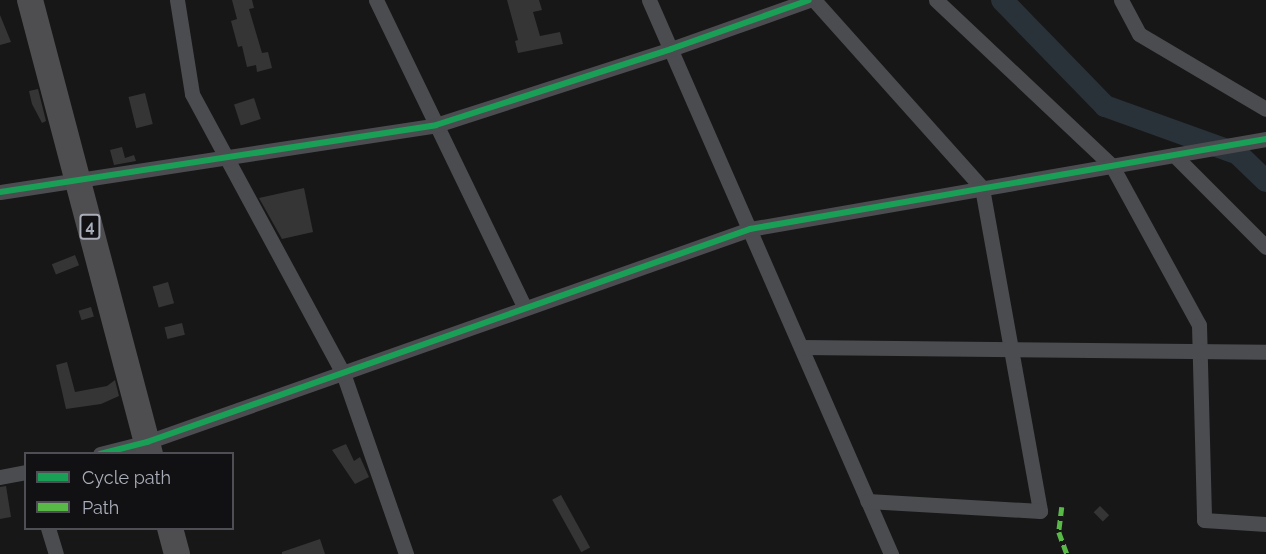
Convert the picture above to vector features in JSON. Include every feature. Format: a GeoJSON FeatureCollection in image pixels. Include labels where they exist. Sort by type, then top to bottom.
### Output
{"type":"FeatureCollection","features":[{"type":"Feature","properties":{"kind":"highway","name":"4"},"geometry":{"type":"LineString","coordinates":[[30,0],[148,448]]}},
{"type":"Feature","properties":{"kind":"highway"},"geometry":{"type":"LineString","coordinates":[[171,530],[177,554]]}},
{"type":"Feature","properties":{"kind":"street"},"geometry":{"type":"LineString","coordinates":[[177,0],[192,94],[343,373],[406,554]]}},
{"type":"Feature","properties":{"kind":"street"},"geometry":{"type":"LineString","coordinates":[[376,0],[525,308]]}},
{"type":"Feature","properties":{"kind":"street"},"geometry":{"type":"LineString","coordinates":[[649,0],[891,554]]}},
{"type":"Feature","properties":{"kind":"street"},"geometry":{"type":"LineString","coordinates":[[0,192],[436,125],[671,49],[809,0]]}},
{"type":"Feature","properties":{"kind":"street"},"geometry":{"type":"LineString","coordinates":[[814,0],[982,188],[1040,511],[867,501]]}},
{"type":"Feature","properties":{"kind":"street"},"geometry":{"type":"LineString","coordinates":[[936,0],[1112,166],[1199,325],[1204,520],[1266,524]]}},
{"type":"Feature","properties":{"kind":"street"},"geometry":{"type":"LineString","coordinates":[[1121,0],[1139,34],[1266,110]]}},
{"type":"Feature","properties":{"kind":"street"},"geometry":{"type":"LineString","coordinates":[[110,452],[148,448],[343,373],[750,229],[1265,139]]}},
{"type":"Feature","properties":{"kind":"street"},"geometry":{"type":"LineString","coordinates":[[1174,155],[1266,247]]}},
{"type":"Feature","properties":{"kind":"street"},"geometry":{"type":"LineString","coordinates":[[801,347],[1266,352]]}},
{"type":"Feature","properties":{"kind":"street"},"geometry":{"type":"LineString","coordinates":[[0,477],[24,472]]}},
{"type":"Feature","properties":{"kind":"street"},"geometry":{"type":"LineString","coordinates":[[49,530],[56,554]]}},
{"type":"Feature","properties":{"kind":"building"},"geometry":{"type":"Polygon","coordinates":[[[232,0],[252,0],[254,8],[249,9],[262,53],[268,52],[272,68],[257,72],[256,65],[247,67],[242,46],[238,47],[231,21],[237,19],[232,0]]]}},
{"type":"Feature","properties":{"kind":"building"},"geometry":{"type":"Polygon","coordinates":[[[507,0],[539,0],[542,10],[533,12],[540,36],[560,32],[563,44],[518,53],[515,41],[518,40],[507,0]]]}},
{"type":"Feature","properties":{"kind":"building"},"geometry":{"type":"Polygon","coordinates":[[[0,15],[11,42],[0,45],[0,15]]]}},
{"type":"Feature","properties":{"kind":"building"},"geometry":{"type":"Polygon","coordinates":[[[38,89],[46,121],[42,123],[32,104],[29,91],[38,89]]]}},
{"type":"Feature","properties":{"kind":"building"},"geometry":{"type":"Polygon","coordinates":[[[145,93],[153,124],[136,128],[129,97],[145,93]]]}},
{"type":"Feature","properties":{"kind":"building"},"geometry":{"type":"Polygon","coordinates":[[[254,98],[261,119],[241,125],[234,104],[254,98]]]}},
{"type":"Feature","properties":{"kind":"building"},"geometry":{"type":"Polygon","coordinates":[[[122,147],[125,158],[134,155],[136,161],[114,165],[110,150],[122,147]]]}},
{"type":"Feature","properties":{"kind":"building"},"geometry":{"type":"Polygon","coordinates":[[[304,188],[313,232],[282,239],[259,198],[304,188]]]}},
{"type":"Feature","properties":{"kind":"building"},"geometry":{"type":"Polygon","coordinates":[[[75,255],[79,265],[56,275],[52,264],[75,255]]]}},
{"type":"Feature","properties":{"kind":"building"},"geometry":{"type":"Polygon","coordinates":[[[168,282],[174,303],[159,308],[153,286],[168,282]]]}},
{"type":"Feature","properties":{"kind":"building"},"geometry":{"type":"Polygon","coordinates":[[[91,307],[94,317],[81,320],[79,311],[91,307]]]}},
{"type":"Feature","properties":{"kind":"building"},"geometry":{"type":"Polygon","coordinates":[[[182,323],[185,335],[167,339],[165,327],[182,323]]]}},
{"type":"Feature","properties":{"kind":"building"},"geometry":{"type":"Polygon","coordinates":[[[67,362],[75,392],[107,386],[115,380],[119,396],[101,404],[66,409],[56,365],[67,362]]]}},
{"type":"Feature","properties":{"kind":"building"},"geometry":{"type":"Polygon","coordinates":[[[346,444],[354,461],[360,457],[369,477],[355,484],[332,450],[346,444]]]}},
{"type":"Feature","properties":{"kind":"building"},"geometry":{"type":"Polygon","coordinates":[[[6,486],[11,517],[0,519],[0,487],[6,486]]]}},
{"type":"Feature","properties":{"kind":"building"},"geometry":{"type":"Polygon","coordinates":[[[561,495],[590,547],[581,552],[552,500],[561,495]]]}},
{"type":"Feature","properties":{"kind":"building"},"geometry":{"type":"Polygon","coordinates":[[[1100,506],[1109,515],[1103,522],[1094,512],[1100,506]]]}},
{"type":"Feature","properties":{"kind":"building"},"geometry":{"type":"Polygon","coordinates":[[[320,539],[325,554],[282,554],[282,552],[320,539]]]}},
{"type":"Feature","properties":{"kind":"waterway"},"geometry":{"type":"LineString","coordinates":[[1002,0],[1105,106],[1238,154],[1266,181]]}},
{"type":"Feature","properties":{"kind":"marked path"},"geometry":{"type":"LineString","coordinates":[[1062,507],[1059,532],[1067,554]]}},
{"type":"Feature","properties":{"kind":"cycle path"},"geometry":{"type":"LineString","coordinates":[[0,192],[436,125],[671,49],[809,0]]}},
{"type":"Feature","properties":{"kind":"cycle path"},"geometry":{"type":"LineString","coordinates":[[108,452],[147,442],[750,229],[1266,139]]}}]}
